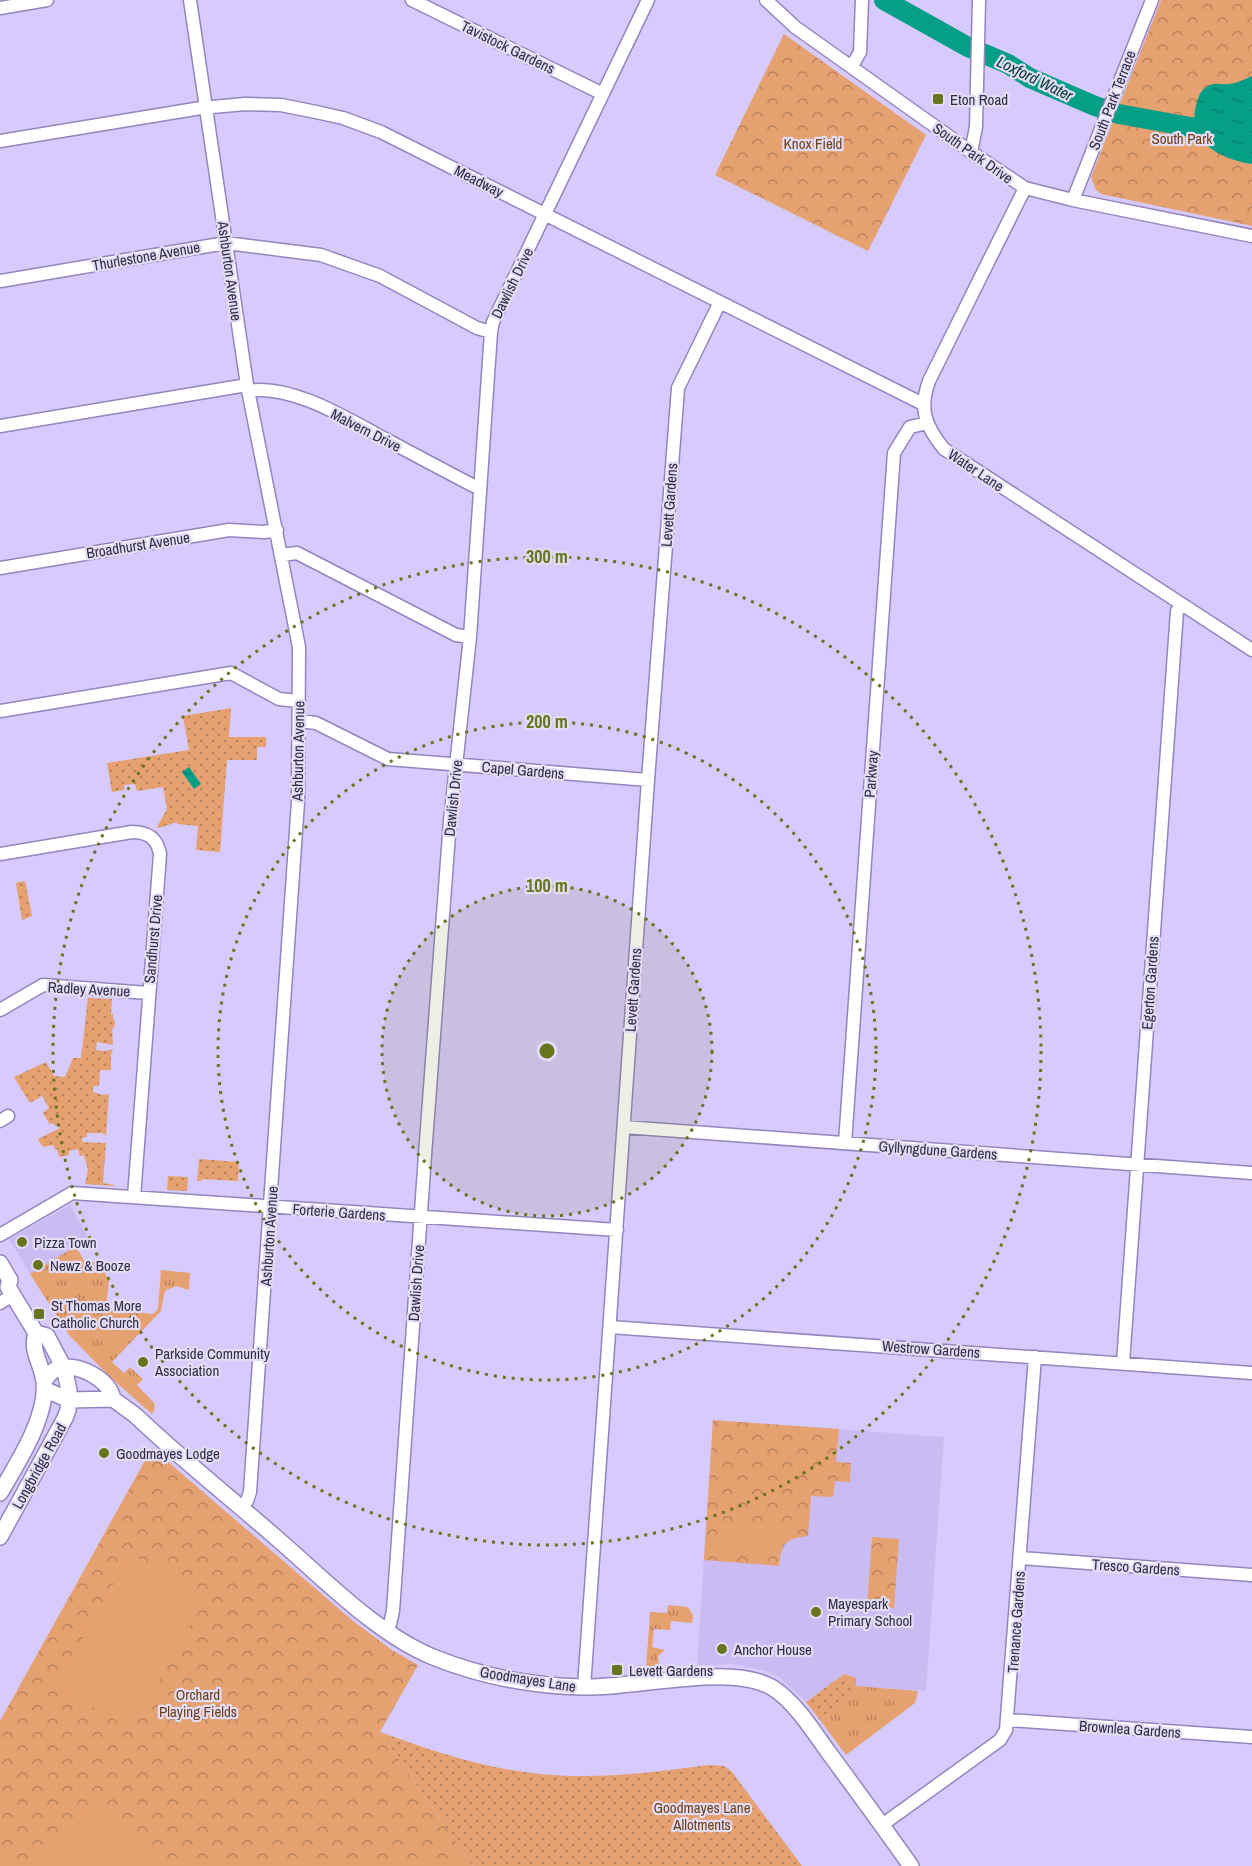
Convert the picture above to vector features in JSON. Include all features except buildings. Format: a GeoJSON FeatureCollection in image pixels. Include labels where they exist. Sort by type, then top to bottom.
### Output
{"type":"FeatureCollection","features":[{"type":"Feature","properties":{"kind":"main road","name":"Longbridge Road"},"geometry":{"type":"LineString","coordinates":[[0,1263],[10,1280],[5,1293],[36,1333],[47,1336],[64,1368],[69,1390],[65,1418],[0,1537]]}},
{"type":"Feature","properties":{"kind":"main road","name":"Longbridge Road"},"geometry":{"type":"LineString","coordinates":[[0,1493],[37,1424],[44,1385],[33,1344],[36,1333]]}},
{"type":"Feature","properties":{"kind":"main road","name":"Goodmayes Lane"},"geometry":{"type":"LineString","coordinates":[[64,1368],[85,1371],[95,1376],[112,1391],[113,1399],[135,1415],[385,1630],[432,1657],[465,1668],[531,1683],[584,1688],[729,1676],[750,1679],[768,1686],[781,1694],[799,1714],[911,1866]]}},
{"type":"Feature","properties":{"kind":"main road"},"geometry":{"type":"LineString","coordinates":[[64,1368],[52,1371],[44,1385],[69,1400],[113,1399]]}},
{"type":"Feature","properties":{"kind":"street"},"geometry":{"type":"LineString","coordinates":[[0,8],[46,0]]}},
{"type":"Feature","properties":{"kind":"street","name":"Ashburton Avenue"},"geometry":{"type":"LineString","coordinates":[[190,0],[247,388],[299,647],[298,802],[250,1492],[242,1507]]}},
{"type":"Feature","properties":{"kind":"street","name":"Tavistock Gardens"},"geometry":{"type":"LineString","coordinates":[[412,0],[603,94]]}},
{"type":"Feature","properties":{"kind":"street","name":"Dawlish Drive"},"geometry":{"type":"LineString","coordinates":[[385,1630],[390,1624],[393,1611],[450,821],[470,637],[491,332],[493,322],[648,0]]}},
{"type":"Feature","properties":{"kind":"street","name":"South Park Drive"},"geometry":{"type":"LineString","coordinates":[[766,0],[795,27],[1025,188],[1252,236]]}},
{"type":"Feature","properties":{"kind":"street"},"geometry":{"type":"LineString","coordinates":[[852,66],[860,52],[862,0]]}},
{"type":"Feature","properties":{"kind":"street"},"geometry":{"type":"LineString","coordinates":[[971,152],[976,127],[980,0]]}},
{"type":"Feature","properties":{"kind":"street","name":"South Park Terrace"},"geometry":{"type":"LineString","coordinates":[[1074,200],[1152,0]]}},
{"type":"Feature","properties":{"kind":"street","name":"Meadway"},"geometry":{"type":"LineString","coordinates":[[0,141],[206,108],[245,104],[281,105],[343,118],[381,132],[923,404]]}},
{"type":"Feature","properties":{"kind":"street","name":"Water Lane"},"geometry":{"type":"LineString","coordinates":[[1025,188],[924,393],[923,404],[927,423],[944,449],[1252,650]]}},
{"type":"Feature","properties":{"kind":"street","name":"Thurlestone Avenue"},"geometry":{"type":"LineString","coordinates":[[0,281],[226,243],[321,255],[380,276],[477,328],[491,332]]}},
{"type":"Feature","properties":{"kind":"street","name":"Levett Gardens"},"geometry":{"type":"LineString","coordinates":[[584,1688],[678,388],[720,302]]}},
{"type":"Feature","properties":{"kind":"street","name":"Malvern Drive"},"geometry":{"type":"LineString","coordinates":[[0,426],[247,388],[277,392],[311,402],[346,418],[474,486],[480,487]]}},
{"type":"Feature","properties":{"kind":"street","name":"Parkway"},"geometry":{"type":"LineString","coordinates":[[845,1143],[894,453],[910,427],[927,423]]}},
{"type":"Feature","properties":{"kind":"street","name":"Broadhurst Avenue"},"geometry":{"type":"LineString","coordinates":[[0,568],[229,530],[264,532],[276,530]]}},
{"type":"Feature","properties":{"kind":"street"},"geometry":{"type":"LineString","coordinates":[[282,555],[297,553],[456,635],[470,637]]}},
{"type":"Feature","properties":{"kind":"street","name":"Egerton Gardens"},"geometry":{"type":"LineString","coordinates":[[1123,1363],[1177,611],[1181,605]]}},
{"type":"Feature","properties":{"kind":"street"},"geometry":{"type":"LineString","coordinates":[[0,711],[231,673],[279,699],[299,701]]}},
{"type":"Feature","properties":{"kind":"street","name":"Capel Gardens"},"geometry":{"type":"LineString","coordinates":[[299,721],[316,723],[388,759],[648,780]]}},
{"type":"Feature","properties":{"kind":"street","name":"Sandhurst Drive"},"geometry":{"type":"LineString","coordinates":[[0,854],[132,832],[145,833],[155,839],[160,854],[134,1197]]}},
{"type":"Feature","properties":{"kind":"street","name":"Radley Avenue"},"geometry":{"type":"LineString","coordinates":[[0,1010],[43,985],[148,993]]}},
{"type":"Feature","properties":{"kind":"street","name":"Gyllyngdune Gardens"},"geometry":{"type":"LineString","coordinates":[[624,1127],[1252,1173]]}},
{"type":"Feature","properties":{"kind":"street","name":"Forterie Gardens"},"geometry":{"type":"LineString","coordinates":[[0,1235],[68,1194],[617,1230]]}},
{"type":"Feature","properties":{"kind":"street","name":"Westrow Gardens"},"geometry":{"type":"LineString","coordinates":[[610,1327],[1252,1373]]}},
{"type":"Feature","properties":{"kind":"street","name":"Trenance Gardens"},"geometry":{"type":"LineString","coordinates":[[882,1825],[1000,1740],[1006,1730],[1035,1357]]}},
{"type":"Feature","properties":{"kind":"street","name":"Tresco Gardens"},"geometry":{"type":"LineString","coordinates":[[1020,1558],[1252,1575]]}},
{"type":"Feature","properties":{"kind":"street","name":"Brownlea Gardens"},"geometry":{"type":"LineString","coordinates":[[1008,1720],[1252,1737]]}},
{"type":"Feature","properties":{"kind":"shaded area"},"geometry":{"type":"Polygon","coordinates":[[[70,1205],[89,1239],[30,1274],[9,1239],[70,1205]]]}},
{"type":"Feature","properties":{"kind":"shaded area","name":"Mayespark Primary School"},"geometry":{"type":"Polygon","coordinates":[[[713,1420],[944,1437],[926,1691],[855,1686],[844,1674],[806,1702],[780,1678],[766,1671],[734,1664],[697,1665],[713,1420]]]}},
{"type":"Feature","properties":{"kind":"green space","name":"South Park"},"geometry":{"type":"Polygon","coordinates":[[[1161,0],[1252,0],[1252,226],[1101,194],[1096,190],[1091,177],[1161,0]]]}},
{"type":"Feature","properties":{"kind":"green space","name":"Knox Field"},"geometry":{"type":"Polygon","coordinates":[[[784,34],[926,135],[868,251],[715,175],[784,34]]]}},
{"type":"Feature","properties":{"kind":"green space"},"geometry":{"type":"Polygon","coordinates":[[[231,708],[229,737],[266,737],[266,747],[257,747],[257,760],[227,760],[220,852],[196,850],[198,826],[177,824],[177,822],[157,827],[167,809],[163,787],[137,791],[135,784],[124,785],[124,790],[112,792],[107,763],[189,750],[183,716],[231,708]]]}},
{"type":"Feature","properties":{"kind":"green space"},"geometry":{"type":"Polygon","coordinates":[[[25,881],[32,916],[22,920],[16,883],[25,881]]]}},
{"type":"Feature","properties":{"kind":"green space"},"geometry":{"type":"Polygon","coordinates":[[[88,998],[112,999],[111,1014],[115,1020],[112,1029],[113,1045],[97,1042],[96,1050],[113,1049],[111,1070],[100,1070],[99,1086],[93,1086],[93,1092],[109,1094],[106,1136],[103,1133],[87,1133],[87,1137],[82,1138],[82,1142],[106,1143],[103,1183],[115,1186],[85,1184],[88,1170],[84,1155],[80,1156],[78,1149],[69,1151],[69,1155],[59,1157],[53,1145],[43,1147],[38,1139],[60,1128],[53,1123],[48,1124],[43,1113],[49,1108],[42,1096],[30,1103],[14,1077],[46,1062],[54,1076],[65,1077],[73,1058],[81,1058],[88,998]]]}},
{"type":"Feature","properties":{"kind":"green space"},"geometry":{"type":"Polygon","coordinates":[[[199,1159],[239,1162],[238,1181],[202,1179],[197,1181],[199,1159]]]}},
{"type":"Feature","properties":{"kind":"green space"},"geometry":{"type":"Polygon","coordinates":[[[168,1176],[188,1177],[187,1191],[167,1190],[168,1176]]]}},
{"type":"Feature","properties":{"kind":"green space"},"geometry":{"type":"Polygon","coordinates":[[[76,1246],[87,1266],[97,1260],[109,1280],[106,1309],[153,1314],[158,1309],[161,1270],[190,1273],[189,1290],[177,1286],[166,1290],[161,1311],[112,1362],[124,1373],[130,1367],[143,1379],[137,1385],[154,1403],[155,1408],[152,1414],[109,1376],[69,1335],[30,1274],[76,1246]]]}},
{"type":"Feature","properties":{"kind":"green space"},"geometry":{"type":"Polygon","coordinates":[[[713,1420],[839,1429],[836,1462],[851,1463],[850,1482],[835,1481],[833,1497],[811,1496],[808,1536],[786,1543],[779,1566],[704,1560],[713,1420]]]}},
{"type":"Feature","properties":{"kind":"green space","name":"Orchard Playing Fields"},"geometry":{"type":"Polygon","coordinates":[[[152,1448],[353,1621],[392,1650],[418,1665],[380,1732],[473,1866],[0,1866],[0,1721],[152,1448]]]}},
{"type":"Feature","properties":{"kind":"green space"},"geometry":{"type":"Polygon","coordinates":[[[719,1521],[779,1525],[776,1555],[716,1550],[719,1521]]]}},
{"type":"Feature","properties":{"kind":"green space"},"geometry":{"type":"Polygon","coordinates":[[[872,1537],[899,1539],[894,1608],[867,1606],[872,1537]]]}},
{"type":"Feature","properties":{"kind":"green space"},"geometry":{"type":"Polygon","coordinates":[[[131,1554],[207,1597],[131,1729],[55,1686],[131,1554]]]}},
{"type":"Feature","properties":{"kind":"green space"},"geometry":{"type":"Polygon","coordinates":[[[668,1605],[688,1607],[693,1615],[692,1623],[671,1621],[670,1630],[654,1629],[652,1647],[665,1650],[658,1656],[659,1669],[646,1670],[650,1612],[667,1613],[668,1605]]]}},
{"type":"Feature","properties":{"kind":"green space"},"geometry":{"type":"Polygon","coordinates":[[[844,1674],[856,1678],[856,1686],[918,1691],[915,1703],[846,1755],[820,1720],[857,1692],[844,1674]]]}},
{"type":"Feature","properties":{"kind":"green space"},"geometry":{"type":"Polygon","coordinates":[[[844,1674],[857,1692],[820,1720],[806,1702],[844,1674]]]}},
{"type":"Feature","properties":{"kind":"green space","name":"Goodmayes Lane Allotments"},"geometry":{"type":"Polygon","coordinates":[[[380,1732],[474,1762],[547,1775],[606,1776],[709,1765],[724,1766],[732,1772],[802,1866],[473,1866],[380,1732]]]}},
{"type":"Feature","properties":{"kind":"green space"},"geometry":{"type":"Polygon","coordinates":[[[92,1801],[159,1866],[43,1866],[36,1859],[92,1801]]]}},
{"type":"Feature","properties":{"kind":"water"},"geometry":{"type":"Polygon","coordinates":[[[1252,76],[1252,164],[1230,159],[1203,141],[1197,132],[1195,110],[1200,93],[1207,87],[1213,84],[1236,83],[1252,76]]]}},
{"type":"Feature","properties":{"kind":"water"},"geometry":{"type":"Polygon","coordinates":[[[189,767],[201,784],[194,789],[182,772],[189,767]]]}},
{"type":"Feature","properties":{"kind":"waterway","name":"Loxford Water"},"geometry":{"type":"LineString","coordinates":[[884,0],[968,47],[1008,64],[1030,78],[1095,106],[1119,114],[1196,128]]}},
{"type":"Feature","properties":{"kind":"place","name":"Eton Road"},"geometry":{"type":"Point","coordinates":[938,99]}},
{"type":"Feature","properties":{"kind":"place","name":"Pizza Town"},"geometry":{"type":"Point","coordinates":[22,1242]}},
{"type":"Feature","properties":{"kind":"place","name":"Newz & Booze"},"geometry":{"type":"Point","coordinates":[38,1265]}},
{"type":"Feature","properties":{"kind":"place","name":"St Thomas More Catholic Church"},"geometry":{"type":"Point","coordinates":[39,1314]}},
{"type":"Feature","properties":{"kind":"place","name":"Parkside Community Association"},"geometry":{"type":"Point","coordinates":[143,1362]}},
{"type":"Feature","properties":{"kind":"place","name":"Goodmayes Lodge"},"geometry":{"type":"Point","coordinates":[104,1453]}},
{"type":"Feature","properties":{"kind":"place","name":"Mayespark Primary School"},"geometry":{"type":"Point","coordinates":[816,1612]}},
{"type":"Feature","properties":{"kind":"place","name":"Anchor House"},"geometry":{"type":"Point","coordinates":[722,1649]}},
{"type":"Feature","properties":{"kind":"place","name":"Levett Gardens"},"geometry":{"type":"Point","coordinates":[617,1670]}}]}
